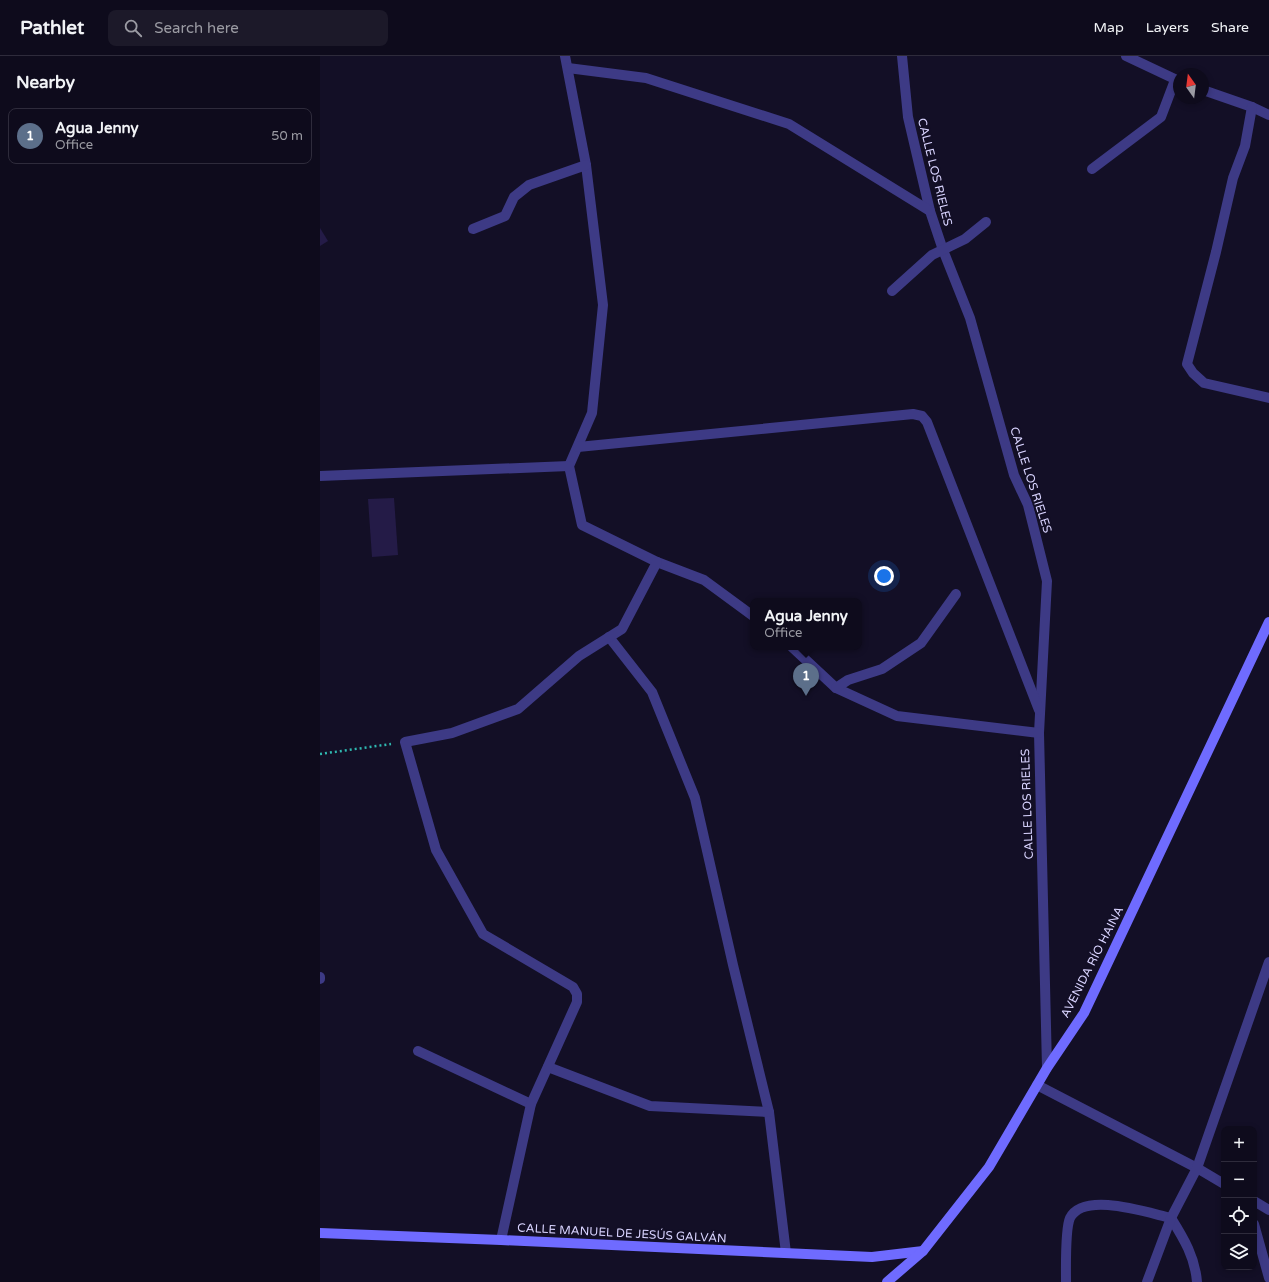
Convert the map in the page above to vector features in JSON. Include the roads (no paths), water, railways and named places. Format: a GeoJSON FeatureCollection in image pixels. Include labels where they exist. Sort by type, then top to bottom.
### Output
{"type":"FeatureCollection","features":[{"type":"Feature","properties":{"kind":"street"},"geometry":{"type":"LineString","coordinates":[[566,56],[586,165],[603,305],[592,413],[569,466],[582,525],[657,562],[704,580],[750,614]]}},
{"type":"Feature","properties":{"kind":"street","name":"CALLE LOS RIELES"},"geometry":{"type":"LineString","coordinates":[[902,56],[908,117],[930,211],[943,250],[970,318],[1014,475],[1028,505],[1047,581],[1038,733],[1047,1068]]}},
{"type":"Feature","properties":{"kind":"street"},"geometry":{"type":"LineString","coordinates":[[1126,56],[1173,79]]}},
{"type":"Feature","properties":{"kind":"street"},"geometry":{"type":"LineString","coordinates":[[568,68],[646,78],[789,124],[930,211]]}},
{"type":"Feature","properties":{"kind":"street"},"geometry":{"type":"LineString","coordinates":[[1092,169],[1161,117],[1173,90]]}},
{"type":"Feature","properties":{"kind":"street"},"geometry":{"type":"LineString","coordinates":[[1209,92],[1252,107],[1269,115]]}},
{"type":"Feature","properties":{"kind":"street"},"geometry":{"type":"LineString","coordinates":[[1252,107],[1245,146],[1233,178],[1218,245],[1187,364],[1193,373],[1204,383],[1269,398]]}},
{"type":"Feature","properties":{"kind":"street"},"geometry":{"type":"LineString","coordinates":[[474,229],[505,216],[514,197],[529,185],[586,165]]}},
{"type":"Feature","properties":{"kind":"street"},"geometry":{"type":"LineString","coordinates":[[892,291],[932,255],[965,239],[986,222]]}},
{"type":"Feature","properties":{"kind":"street"},"geometry":{"type":"LineString","coordinates":[[578,447],[905,414],[922,416],[926,422],[1040,714]]}},
{"type":"Feature","properties":{"kind":"street"},"geometry":{"type":"LineString","coordinates":[[320,476],[569,466]]}},
{"type":"Feature","properties":{"kind":"street"},"geometry":{"type":"LineString","coordinates":[[501,1240],[531,1104],[577,1002],[577,994],[573,986],[483,934],[436,850],[405,742],[452,733],[518,709],[579,656],[622,629],[657,562]]}},
{"type":"Feature","properties":{"kind":"street"},"geometry":{"type":"LineString","coordinates":[[836,688],[848,680],[882,669],[921,643],[956,594]]}},
{"type":"Feature","properties":{"kind":"street","name":"AVENIDA RÍO HAINA"},"geometry":{"type":"LineString","coordinates":[[887,1282],[923,1251],[988,1167],[1047,1068],[1084,1013],[1269,622]]}},
{"type":"Feature","properties":{"kind":"street"},"geometry":{"type":"LineString","coordinates":[[609,637],[652,692],[695,798],[731,958],[769,1112],[786,1253]]}},
{"type":"Feature","properties":{"kind":"street"},"geometry":{"type":"LineString","coordinates":[[795,650],[836,688],[897,716],[1038,733]]}},
{"type":"Feature","properties":{"kind":"street"},"geometry":{"type":"LineString","coordinates":[[1147,1282],[1172,1218],[1197,1168],[1269,962]]}},
{"type":"Feature","properties":{"kind":"street"},"geometry":{"type":"LineString","coordinates":[[418,1051],[531,1104]]}},
{"type":"Feature","properties":{"kind":"street"},"geometry":{"type":"LineString","coordinates":[[548,1067],[650,1106],[769,1112]]}},
{"type":"Feature","properties":{"kind":"street"},"geometry":{"type":"LineString","coordinates":[[1037,1085],[1197,1168],[1221,1182]]}},
{"type":"Feature","properties":{"kind":"street"},"geometry":{"type":"LineString","coordinates":[[1257,1203],[1269,1210]]}},
{"type":"Feature","properties":{"kind":"street"},"geometry":{"type":"LineString","coordinates":[[1066,1282],[1067,1236],[1070,1218],[1077,1210],[1090,1205],[1108,1204],[1172,1218],[1190,1249],[1197,1282]]}},
{"type":"Feature","properties":{"kind":"street","name":"CALLE MANUEL DE JESÚS GALVÁN"},"geometry":{"type":"LineString","coordinates":[[320,1233],[872,1257],[923,1251]]}},
{"type":"Feature","properties":{"kind":"street"},"geometry":{"type":"LineString","coordinates":[[1257,1234],[1269,1278]]}},
{"type":"Feature","properties":{"kind":"place","name":"Agua Jenny"},"geometry":{"type":"Point","coordinates":[806,696]}}]}
